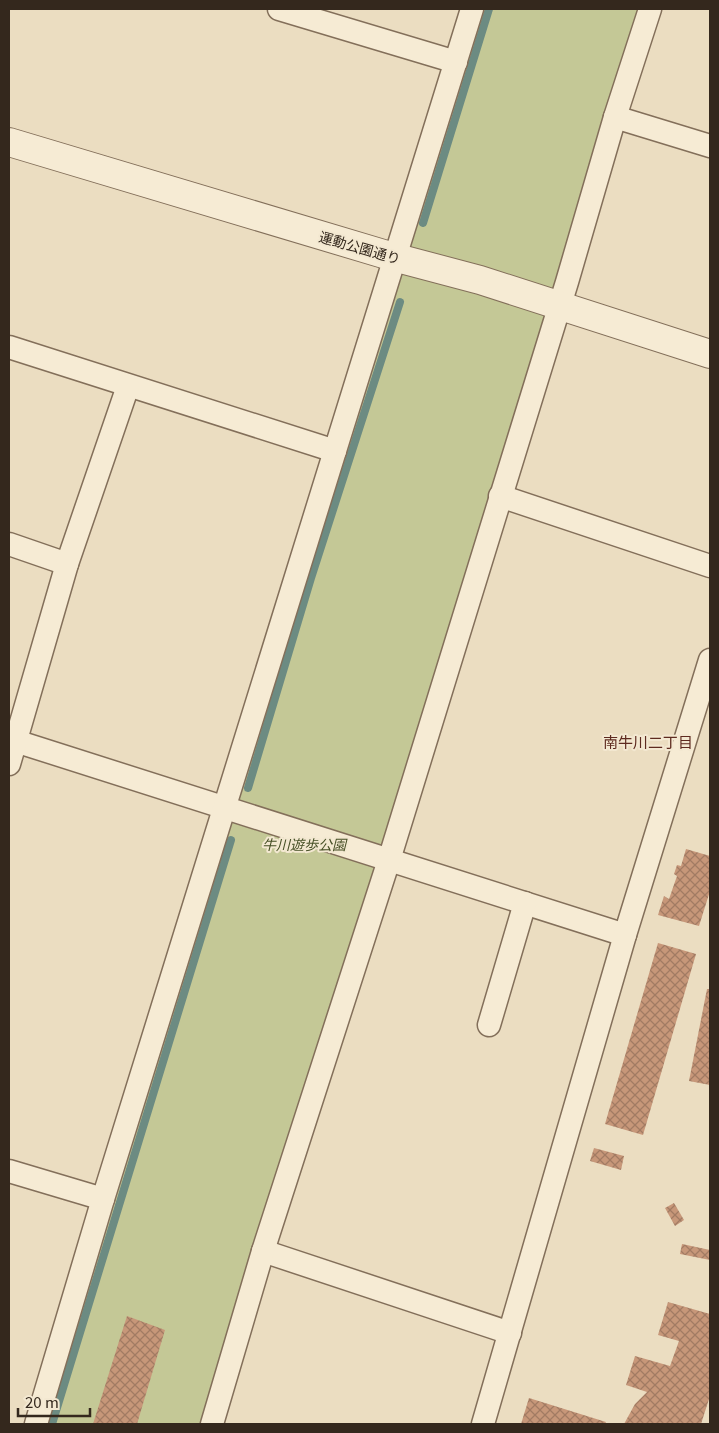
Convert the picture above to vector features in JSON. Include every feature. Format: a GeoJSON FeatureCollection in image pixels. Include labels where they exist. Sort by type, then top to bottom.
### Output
{"type":"FeatureCollection","features":[{"type":"Feature","properties":{"kind":"street"},"geometry":{"type":"LineString","coordinates":[[279,9],[456,62]]}},
{"type":"Feature","properties":{"kind":"street"},"geometry":{"type":"LineString","coordinates":[[36,1424],[103,1199],[335,451],[397,258],[472,9]]}},
{"type":"Feature","properties":{"kind":"street"},"geometry":{"type":"LineString","coordinates":[[212,1424],[263,1251],[389,860],[615,117],[650,9]]}},
{"type":"Feature","properties":{"kind":"street"},"geometry":{"type":"LineString","coordinates":[[615,117],[710,146]]}},
{"type":"Feature","properties":{"kind":"street","name":"運動公園通り"},"geometry":{"type":"LineString","coordinates":[[9,142],[397,258],[480,280],[710,354]]}},
{"type":"Feature","properties":{"kind":"street"},"geometry":{"type":"LineString","coordinates":[[9,347],[335,451]]}},
{"type":"Feature","properties":{"kind":"street"},"geometry":{"type":"LineString","coordinates":[[9,764],[12,740],[67,564],[128,386]]}},
{"type":"Feature","properties":{"kind":"street"},"geometry":{"type":"LineString","coordinates":[[500,496],[710,566]]}},
{"type":"Feature","properties":{"kind":"street"},"geometry":{"type":"LineString","coordinates":[[9,544],[67,564]]}},
{"type":"Feature","properties":{"kind":"street"},"geometry":{"type":"LineString","coordinates":[[483,1424],[625,935],[710,660]]}},
{"type":"Feature","properties":{"kind":"street"},"geometry":{"type":"LineString","coordinates":[[12,740],[226,806],[625,935]]}},
{"type":"Feature","properties":{"kind":"street"},"geometry":{"type":"LineString","coordinates":[[489,1025],[525,903]]}},
{"type":"Feature","properties":{"kind":"street"},"geometry":{"type":"LineString","coordinates":[[9,1171],[103,1199]]}},
{"type":"Feature","properties":{"kind":"street"},"geometry":{"type":"LineString","coordinates":[[263,1251],[510,1333]]}},
{"type":"Feature","properties":{"kind":"green space","name":"牛川遊歩公園"},"geometry":{"type":"Polygon","coordinates":[[[472,9],[650,9],[212,1424],[36,1424],[472,9]]]}},
{"type":"Feature","properties":{"kind":"building"},"geometry":{"type":"Polygon","coordinates":[[[686,849],[710,856],[710,891],[699,926],[658,915],[664,896],[669,899],[677,876],[674,874],[677,865],[681,866],[686,849]]]}},
{"type":"Feature","properties":{"kind":"building"},"geometry":{"type":"Polygon","coordinates":[[[658,943],[696,954],[643,1135],[605,1124],[658,943]]]}},
{"type":"Feature","properties":{"kind":"building"},"geometry":{"type":"Polygon","coordinates":[[[707,989],[710,989],[710,1085],[689,1081],[707,989]]]}},
{"type":"Feature","properties":{"kind":"building"},"geometry":{"type":"Polygon","coordinates":[[[594,1148],[624,1156],[621,1170],[590,1161],[594,1148]]]}},
{"type":"Feature","properties":{"kind":"building"},"geometry":{"type":"Polygon","coordinates":[[[674,1203],[684,1220],[675,1226],[665,1208],[674,1203]]]}},
{"type":"Feature","properties":{"kind":"building"},"geometry":{"type":"Polygon","coordinates":[[[682,1244],[710,1250],[710,1260],[680,1254],[682,1244]]]}},
{"type":"Feature","properties":{"kind":"building"},"geometry":{"type":"Polygon","coordinates":[[[668,1302],[710,1314],[710,1396],[701,1424],[624,1424],[635,1404],[647,1392],[626,1385],[635,1356],[670,1366],[679,1341],[658,1335],[668,1302]]]}},
{"type":"Feature","properties":{"kind":"building"},"geometry":{"type":"Polygon","coordinates":[[[127,1316],[165,1330],[137,1424],[93,1424],[127,1316]]]}},
{"type":"Feature","properties":{"kind":"building"},"geometry":{"type":"Polygon","coordinates":[[[529,1398],[606,1422],[605,1424],[521,1424],[529,1398]]]}},
{"type":"Feature","properties":{"kind":"waterway"},"geometry":{"type":"LineString","coordinates":[[423,223],[489,9]]}},
{"type":"Feature","properties":{"kind":"waterway"},"geometry":{"type":"LineString","coordinates":[[248,788],[311,578],[400,302]]}},
{"type":"Feature","properties":{"kind":"waterway"},"geometry":{"type":"LineString","coordinates":[[52,1424],[231,840]]}},
{"type":"Feature","properties":{"kind":"district","name":"南牛川二丁目"},"geometry":{"type":"Point","coordinates":[648,741]}}]}
